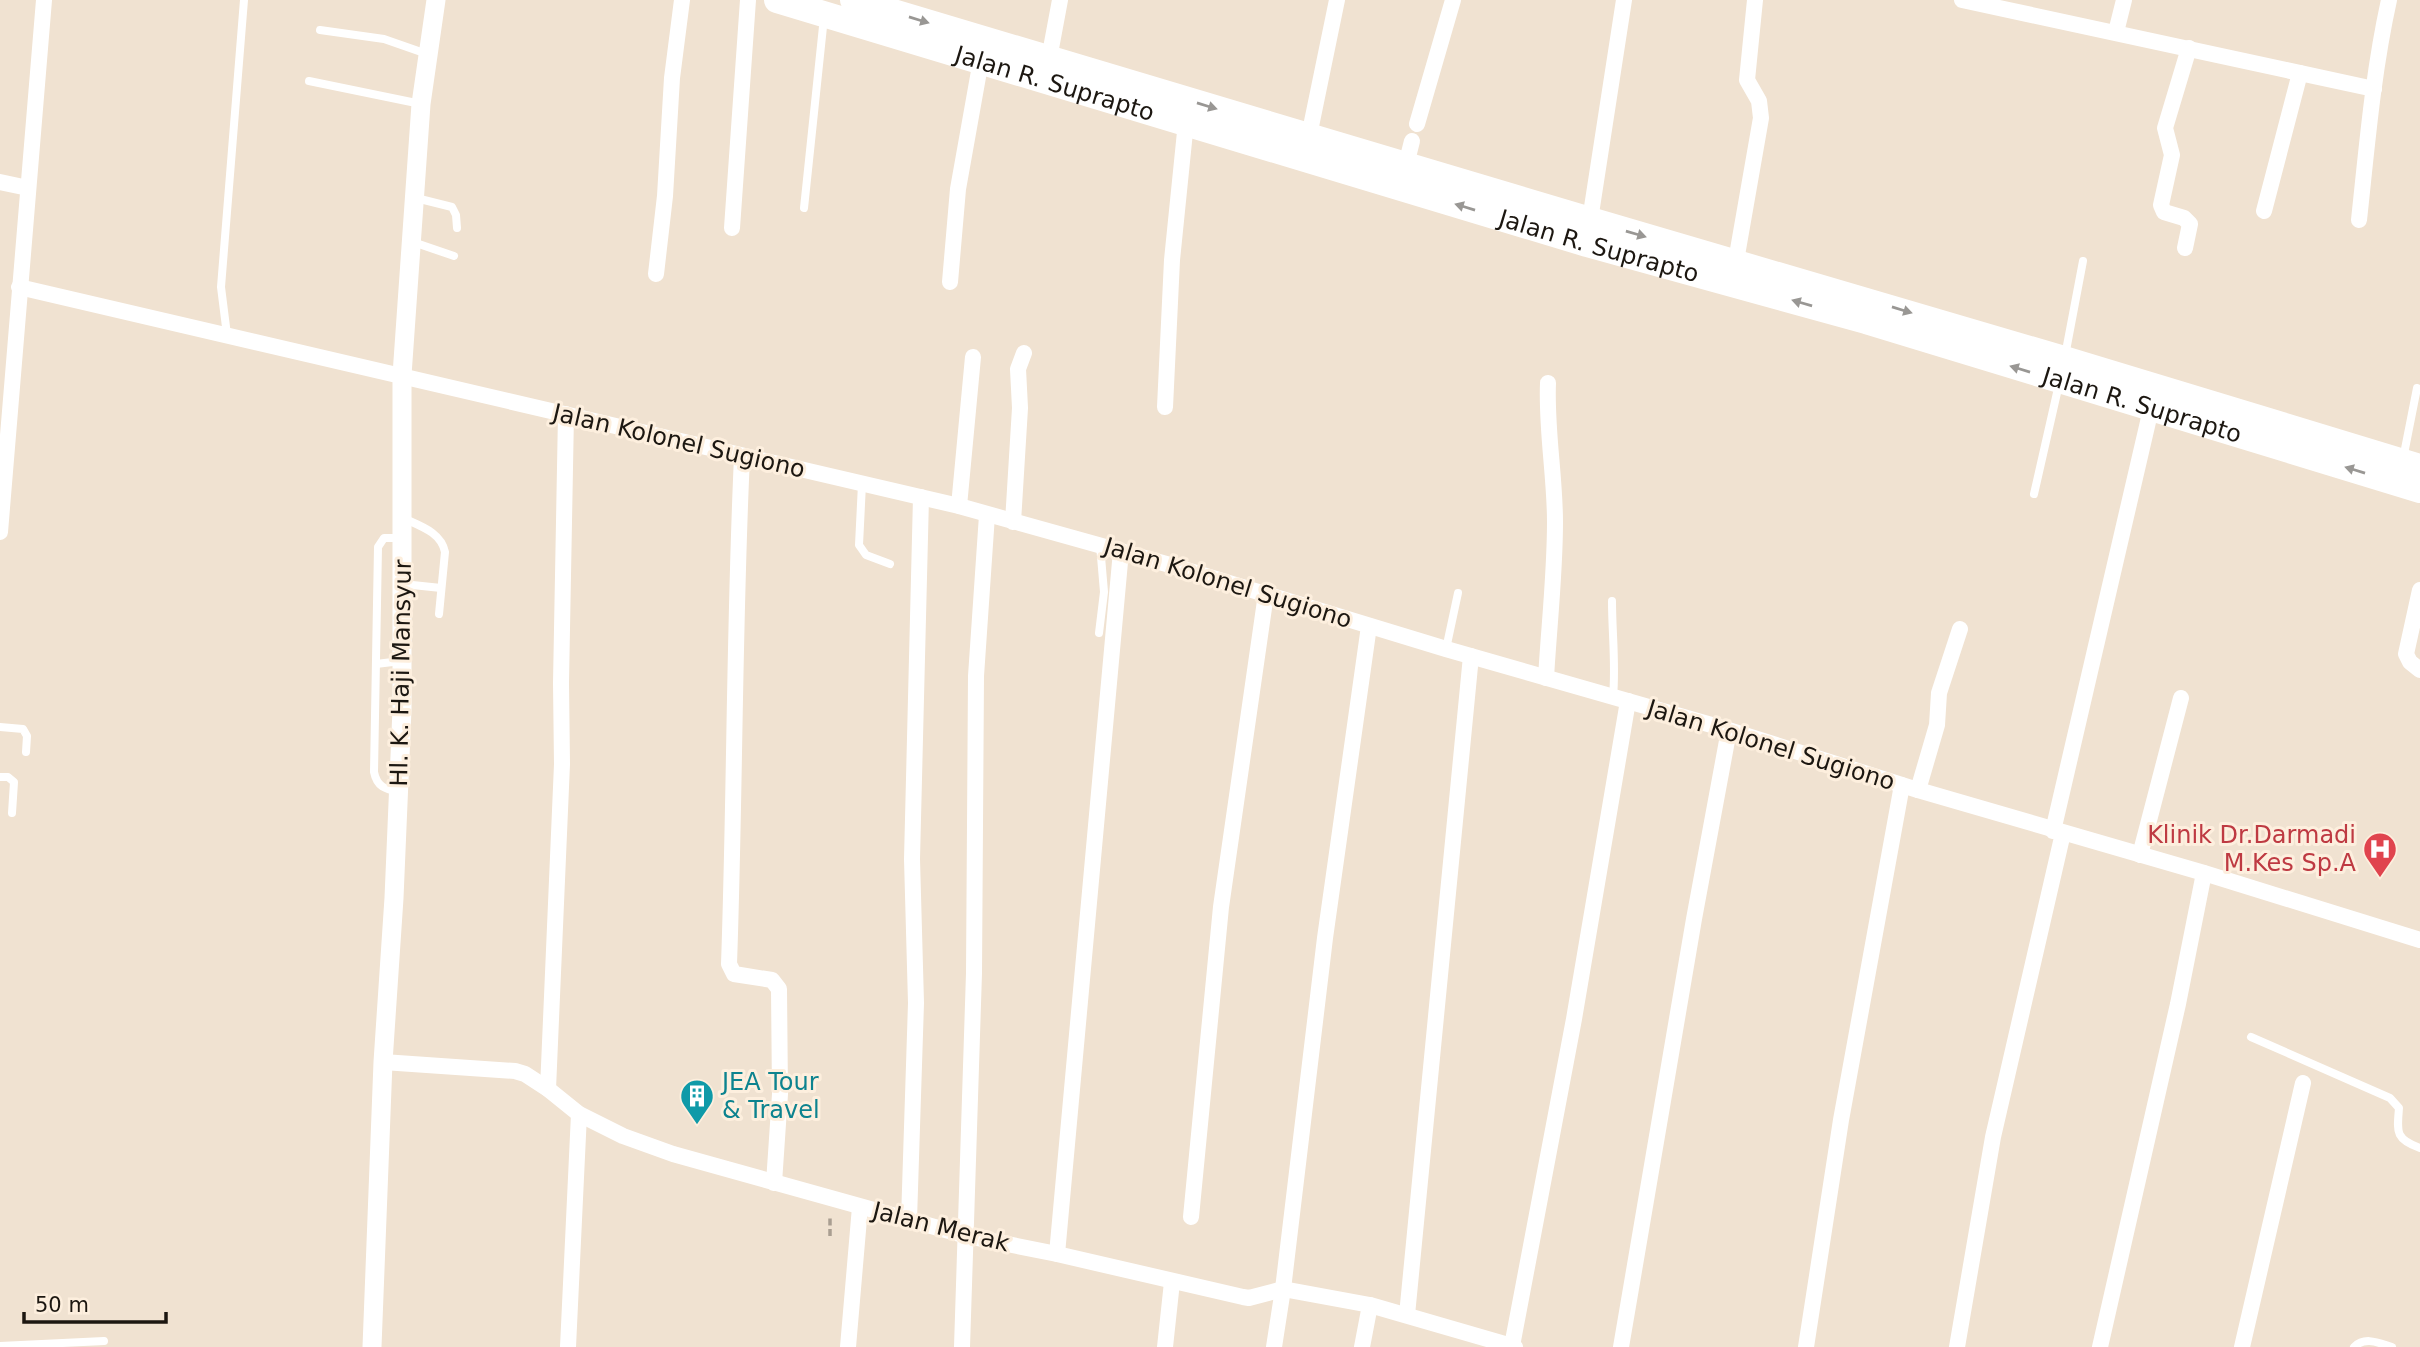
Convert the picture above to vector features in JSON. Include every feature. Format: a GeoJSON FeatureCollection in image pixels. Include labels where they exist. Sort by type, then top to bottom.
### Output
{"type":"FeatureCollection","features":[{"type":"Feature","properties":{"kind":"highway","name":"Jalan R. Suprapto"},"geometry":{"type":"LineString","coordinates":[[777,0],[1186,122],[1351,161],[1587,244],[1866,321],[2062,370],[2151,409],[2199,410],[2420,490]]}},
{"type":"Feature","properties":{"kind":"highway","name":"Jalan R. Suprapto"},"geometry":{"type":"LineString","coordinates":[[853,0],[1309,136],[1351,161],[1409,153],[1590,220],[1736,261],[2062,370],[2199,410],[2411,464]]}},
{"type":"Feature","properties":{"kind":"street"},"geometry":{"type":"LineString","coordinates":[[0,532],[44,0]]}},
{"type":"Feature","properties":{"kind":"street","name":"Hl. K. Haji Mansyur"},"geometry":{"type":"LineString","coordinates":[[372,1347],[383,1062],[399,792],[403,661],[402,375],[421,104],[436,0]]}},
{"type":"Feature","properties":{"kind":"street"},"geometry":{"type":"LineString","coordinates":[[656,274],[665,196],[672,78],[682,0]]}},
{"type":"Feature","properties":{"kind":"street"},"geometry":{"type":"LineString","coordinates":[[732,228],[748,0]]}},
{"type":"Feature","properties":{"kind":"street"},"geometry":{"type":"LineString","coordinates":[[1049,59],[1060,0]]}},
{"type":"Feature","properties":{"kind":"street"},"geometry":{"type":"LineString","coordinates":[[1309,136],[1338,0]]}},
{"type":"Feature","properties":{"kind":"street"},"geometry":{"type":"LineString","coordinates":[[1417,124],[1453,0]]}},
{"type":"Feature","properties":{"kind":"street"},"geometry":{"type":"LineString","coordinates":[[1590,220],[1623,0]]}},
{"type":"Feature","properties":{"kind":"street"},"geometry":{"type":"LineString","coordinates":[[1736,261],[1761,118],[1759,102],[1747,80],[1755,0]]}},
{"type":"Feature","properties":{"kind":"street"},"geometry":{"type":"LineString","coordinates":[[1962,0],[2374,89]]}},
{"type":"Feature","properties":{"kind":"street"},"geometry":{"type":"LineString","coordinates":[[2116,32],[2124,0]]}},
{"type":"Feature","properties":{"kind":"street"},"geometry":{"type":"LineString","coordinates":[[2359,219],[2374,89],[2389,0]]}},
{"type":"Feature","properties":{"kind":"street"},"geometry":{"type":"LineString","coordinates":[[2185,248],[2190,224],[2184,218],[2165,212],[2161,205],[2172,155],[2165,128],[2189,48]]}},
{"type":"Feature","properties":{"kind":"street"},"geometry":{"type":"LineString","coordinates":[[950,282],[958,189],[981,60]]}},
{"type":"Feature","properties":{"kind":"street"},"geometry":{"type":"LineString","coordinates":[[2264,211],[2300,73]]}},
{"type":"Feature","properties":{"kind":"street"},"geometry":{"type":"LineString","coordinates":[[1165,407],[1172,260],[1186,122]]}},
{"type":"Feature","properties":{"kind":"street"},"geometry":{"type":"LineString","coordinates":[[0,181],[28,188]]}},
{"type":"Feature","properties":{"kind":"street","name":"Jalan Kolonel Sugiono"},"geometry":{"type":"LineString","coordinates":[[19,287],[959,506],[1729,730],[1910,788],[2204,873],[2420,940]]}},
{"type":"Feature","properties":{"kind":"street"},"geometry":{"type":"LineString","coordinates":[[1013,522],[1019,422],[1018,369],[1024,353]]}},
{"type":"Feature","properties":{"kind":"street"},"geometry":{"type":"LineString","coordinates":[[959,506],[973,357]]}},
{"type":"Feature","properties":{"kind":"street"},"geometry":{"type":"LineString","coordinates":[[1546,678],[1555,524],[1547,406],[1548,383]]}},
{"type":"Feature","properties":{"kind":"street"},"geometry":{"type":"LineString","coordinates":[[1957,1347],[1993,1137],[2151,409]]}},
{"type":"Feature","properties":{"kind":"street"},"geometry":{"type":"LineString","coordinates":[[548,1089],[562,764],[566,414]]}},
{"type":"Feature","properties":{"kind":"street"},"geometry":{"type":"LineString","coordinates":[[742,457],[737,549],[735,798],[729,964],[734,975],[772,980],[779,989],[780,1094],[774,1182]]}},
{"type":"Feature","properties":{"kind":"street"},"geometry":{"type":"LineString","coordinates":[[909,1220],[916,1003],[912,859],[921,497]]}},
{"type":"Feature","properties":{"kind":"street"},"geometry":{"type":"LineString","coordinates":[[962,1347],[974,973],[976,676],[988,515]]}},
{"type":"Feature","properties":{"kind":"street"},"geometry":{"type":"LineString","coordinates":[[1057,1254],[1121,551]]}},
{"type":"Feature","properties":{"kind":"street"},"geometry":{"type":"LineString","coordinates":[[2420,590],[2406,654],[2410,662],[2420,670]]}},
{"type":"Feature","properties":{"kind":"street"},"geometry":{"type":"LineString","coordinates":[[1191,1217],[1221,907],[1266,594]]}},
{"type":"Feature","properties":{"kind":"street"},"geometry":{"type":"LineString","coordinates":[[1274,1347],[1322,964],[1369,626]]}},
{"type":"Feature","properties":{"kind":"street"},"geometry":{"type":"LineString","coordinates":[[1806,1347],[1842,1120],[1910,788],[1937,724],[1939,693],[1960,629]]}},
{"type":"Feature","properties":{"kind":"street"},"geometry":{"type":"LineString","coordinates":[[1407,1315],[1471,656]]}},
{"type":"Feature","properties":{"kind":"street"},"geometry":{"type":"LineString","coordinates":[[2140,855],[2181,698]]}},
{"type":"Feature","properties":{"kind":"street"},"geometry":{"type":"LineString","coordinates":[[1505,1345],[1574,1019],[1621,699]]}},
{"type":"Feature","properties":{"kind":"street"},"geometry":{"type":"LineString","coordinates":[[1621,1347],[1729,730]]}},
{"type":"Feature","properties":{"kind":"street"},"geometry":{"type":"LineString","coordinates":[[2100,1347],[2178,1004],[2204,873]]}},
{"type":"Feature","properties":{"kind":"street","name":"Jalan Merak"},"geometry":{"type":"LineString","coordinates":[[383,1062],[515,1071],[548,1089],[579,1114],[623,1136],[673,1154],[967,1236],[1250,1298],[1283,1289],[1370,1305],[1505,1345]]}},
{"type":"Feature","properties":{"kind":"street"},"geometry":{"type":"LineString","coordinates":[[2242,1347],[2303,1083]]}},
{"type":"Feature","properties":{"kind":"street"},"geometry":{"type":"LineString","coordinates":[[568,1347],[579,1114]]}},
{"type":"Feature","properties":{"kind":"street"},"geometry":{"type":"LineString","coordinates":[[848,1347],[860,1207]]}},
{"type":"Feature","properties":{"kind":"street"},"geometry":{"type":"LineString","coordinates":[[1165,1347],[1172,1282]]}},
{"type":"Feature","properties":{"kind":"street"},"geometry":{"type":"LineString","coordinates":[[1363,1347],[1370,1305]]}},
{"type":"Feature","properties":{"kind":"lane"},"geometry":{"type":"LineString","coordinates":[[227,335],[221,288],[244,0]]}},
{"type":"Feature","properties":{"kind":"lane"},"geometry":{"type":"LineString","coordinates":[[804,208],[824,14]]}},
{"type":"Feature","properties":{"kind":"lane"},"geometry":{"type":"LineString","coordinates":[[320,30],[384,38],[427,54]]}},
{"type":"Feature","properties":{"kind":"lane"},"geometry":{"type":"LineString","coordinates":[[309,81],[421,104]]}},
{"type":"Feature","properties":{"kind":"lane"},"geometry":{"type":"LineString","coordinates":[[413,197],[452,207],[457,228]]}},
{"type":"Feature","properties":{"kind":"lane"},"geometry":{"type":"LineString","coordinates":[[410,241],[454,256]]}},
{"type":"Feature","properties":{"kind":"lane"},"geometry":{"type":"LineString","coordinates":[[2034,494],[2083,261]]}},
{"type":"Feature","properties":{"kind":"lane"},"geometry":{"type":"LineString","coordinates":[[2411,464],[2417,388]]}},
{"type":"Feature","properties":{"kind":"lane"},"geometry":{"type":"LineString","coordinates":[[862,484],[859,545],[866,555],[890,564]]}},
{"type":"Feature","properties":{"kind":"lane"},"geometry":{"type":"LineString","coordinates":[[399,792],[376,782],[374,772],[378,547],[384,538],[403,528],[438,536],[443,543],[444,552],[439,614]]}},
{"type":"Feature","properties":{"kind":"lane"},"geometry":{"type":"LineString","coordinates":[[1099,633],[1104,592],[1100,545]]}},
{"type":"Feature","properties":{"kind":"lane"},"geometry":{"type":"LineString","coordinates":[[403,584],[441,588]]}},
{"type":"Feature","properties":{"kind":"lane"},"geometry":{"type":"LineString","coordinates":[[1446,649],[1458,593]]}},
{"type":"Feature","properties":{"kind":"lane"},"geometry":{"type":"LineString","coordinates":[[1612,601],[1612,631],[1621,699]]}},
{"type":"Feature","properties":{"kind":"lane"},"geometry":{"type":"LineString","coordinates":[[376,664],[403,661]]}},
{"type":"Feature","properties":{"kind":"lane"},"geometry":{"type":"LineString","coordinates":[[0,727],[23,729],[27,736],[26,752]]}},
{"type":"Feature","properties":{"kind":"lane"},"geometry":{"type":"LineString","coordinates":[[0,777],[8,777],[14,782],[12,813]]}},
{"type":"Feature","properties":{"kind":"lane"},"geometry":{"type":"LineString","coordinates":[[2252,1037],[2390,1098],[2399,1108],[2399,1135],[2409,1144],[2420,1147]]}},
{"type":"Feature","properties":{"kind":"lane"},"geometry":{"type":"LineString","coordinates":[[0,1346],[104,1341]]}},
{"type":"Feature","properties":{"kind":"lane"},"geometry":{"type":"LineString","coordinates":[[2354,1347],[2360,1342],[2369,1341],[2392,1347]]}},
{"type":"Feature","properties":{"kind":"place","name":"Klinik Dr.Darmadi M.Kes Sp.A"},"geometry":{"type":"Point","coordinates":[2380,879]}},
{"type":"Feature","properties":{"kind":"place","name":"JEA Tour & Travel"},"geometry":{"type":"Point","coordinates":[697,1126]}}]}
